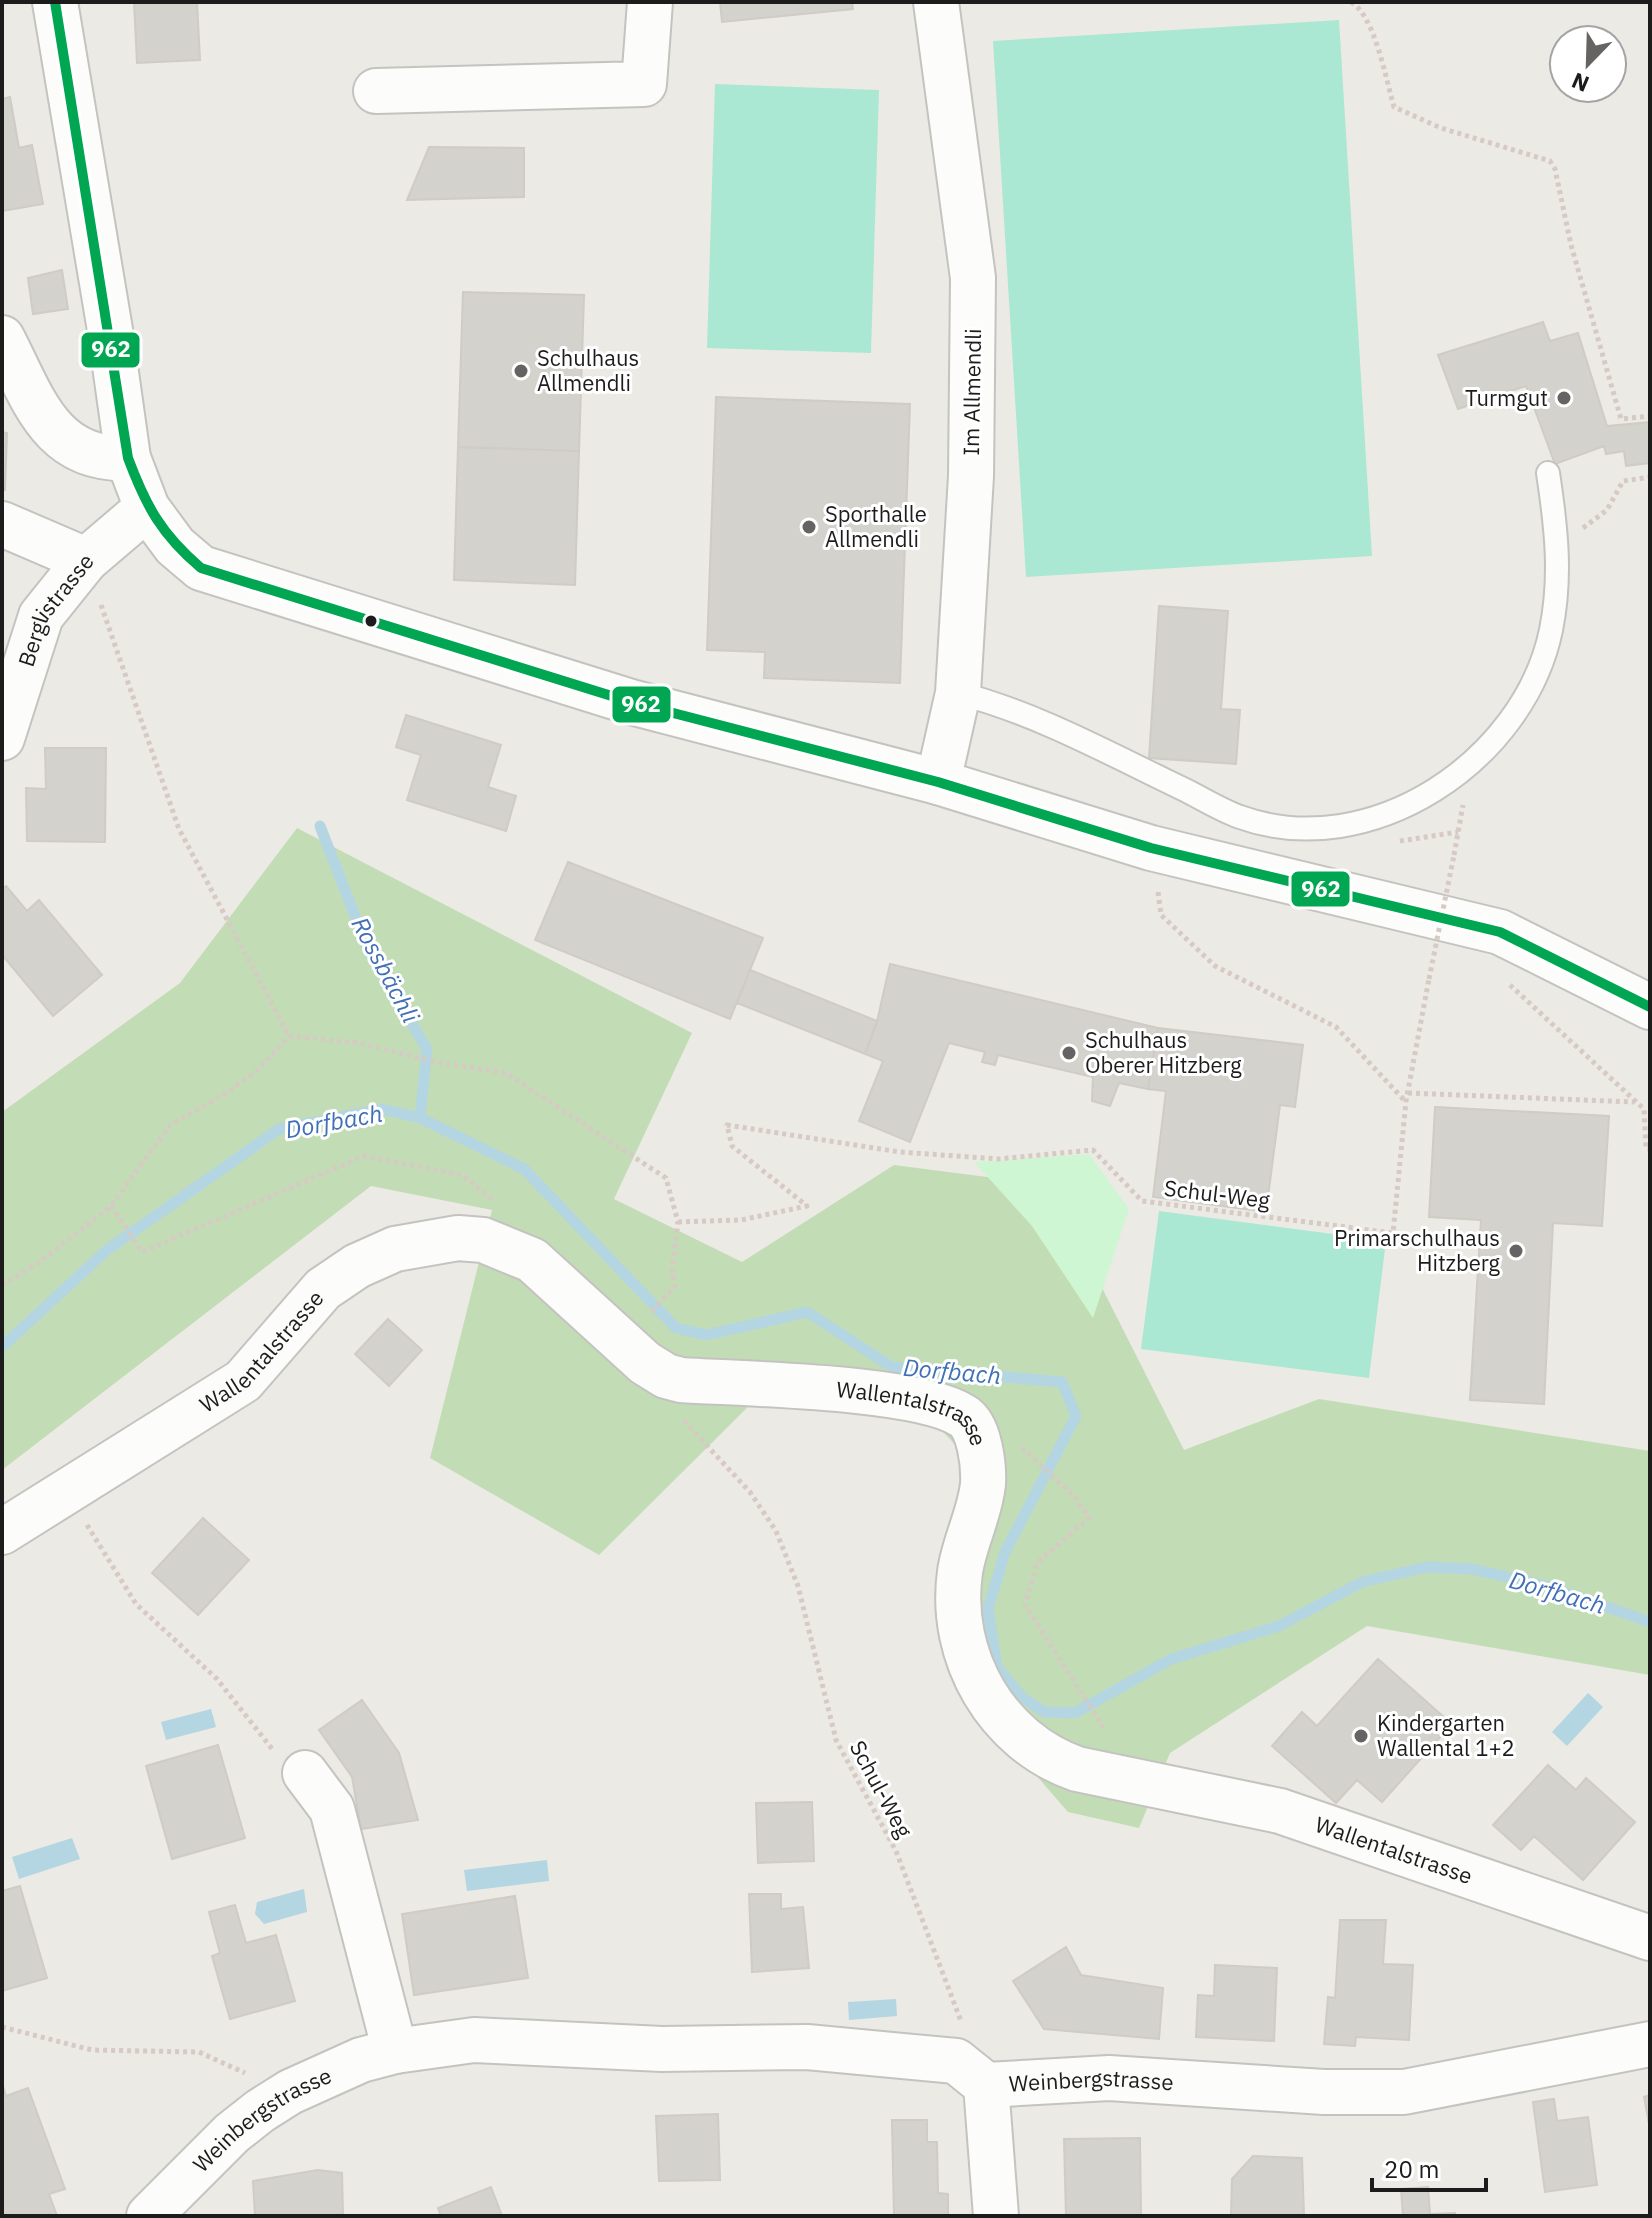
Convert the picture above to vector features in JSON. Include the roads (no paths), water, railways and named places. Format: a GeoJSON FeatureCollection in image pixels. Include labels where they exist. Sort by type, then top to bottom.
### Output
{"type":"FeatureCollection","features":[{"type":"Feature","properties":{"kind":"street"},"geometry":{"type":"LineString","coordinates":[[55,2],[108,315],[128,458],[147,508],[175,546],[201,568],[631,702],[938,782],[1151,848],[1506,935],[1650,1007]]}},
{"type":"Feature","properties":{"kind":"street"},"geometry":{"type":"LineString","coordinates":[[376,91],[644,84],[650,2]]}},
{"type":"Feature","properties":{"kind":"street","name":"Im Allmendli"},"geometry":{"type":"LineString","coordinates":[[936,2],[973,278],[971,476],[958,693],[938,782]]}},
{"type":"Feature","properties":{"kind":"street"},"geometry":{"type":"LineString","coordinates":[[2,338],[45,420],[66,441],[81,453],[106,459],[128,458]]}},
{"type":"Feature","properties":{"kind":"street","name":"Berglistrasse"},"geometry":{"type":"LineString","coordinates":[[2,738],[41,616],[92,576],[147,508]]}},
{"type":"Feature","properties":{"kind":"street"},"geometry":{"type":"LineString","coordinates":[[2,524],[92,576]]}},
{"type":"Feature","properties":{"kind":"street","name":"Wallentalstrasse"},"geometry":{"type":"LineString","coordinates":[[2,1532],[243,1381],[323,1289],[370,1260],[395,1249],[425,1242],[458,1238],[483,1240],[532,1260],[645,1363],[666,1376],[681,1380],[894,1397],[937,1404],[966,1417],[977,1435],[983,1483],[960,1571],[959,1633],[984,1694],[999,1718],[1047,1758],[1077,1769],[1280,1811],[1650,1938]]}},
{"type":"Feature","properties":{"kind":"street"},"geometry":{"type":"LineString","coordinates":[[305,1773],[332,1809],[395,2051]]}},
{"type":"Feature","properties":{"kind":"street","name":"Weinbergstrasse"},"geometry":{"type":"LineString","coordinates":[[149,2216],[232,2133],[260,2111],[290,2092],[361,2060],[395,2051],[489,2041],[662,2049],[807,2047],[971,2073],[1109,2078],[1324,2092],[1404,2092],[1650,2044]]}},
{"type":"Feature","properties":{"kind":"street"},"geometry":{"type":"LineString","coordinates":[[971,2073],[996,2216]]}},
{"type":"Feature","properties":{"kind":"lane"},"geometry":{"type":"LineString","coordinates":[[958,693],[1005,705],[1241,817],[1294,830],[1347,826],[1387,815],[1431,792],[1470,764],[1509,719],[1534,679],[1551,631],[1558,543],[1548,473]]}},
{"type":"Feature","properties":{"kind":"water"},"geometry":{"type":"Polygon","coordinates":[[[1588,1693],[1603,1707],[1567,1746],[1552,1732],[1588,1693]]]}},
{"type":"Feature","properties":{"kind":"water"},"geometry":{"type":"Polygon","coordinates":[[[211,1709],[216,1727],[166,1740],[161,1722],[211,1709]]]}},
{"type":"Feature","properties":{"kind":"water"},"geometry":{"type":"Polygon","coordinates":[[[72,1838],[80,1859],[19,1879],[12,1857],[72,1838]]]}},
{"type":"Feature","properties":{"kind":"water"},"geometry":{"type":"Polygon","coordinates":[[[547,1860],[549,1881],[467,1891],[464,1870],[547,1860]]]}},
{"type":"Feature","properties":{"kind":"water"},"geometry":{"type":"Polygon","coordinates":[[[304,1889],[307,1912],[264,1924],[255,1914],[257,1902],[304,1889]]]}},
{"type":"Feature","properties":{"kind":"water"},"geometry":{"type":"Polygon","coordinates":[[[896,1999],[897,2016],[849,2020],[848,2002],[896,1999]]]}},
{"type":"Feature","properties":{"kind":"waterway","name":"Rossbächli"},"geometry":{"type":"LineString","coordinates":[[320,826],[369,952],[427,1049],[420,1118]]}},
{"type":"Feature","properties":{"kind":"waterway","name":"Dorfbach"},"geometry":{"type":"LineString","coordinates":[[2,1347],[107,1250],[279,1129],[382,1109],[420,1118],[524,1169],[676,1328],[706,1335],[807,1312],[892,1367],[1062,1382],[1076,1416],[1005,1552],[988,1609],[997,1667],[1022,1697],[1044,1712],[1075,1713],[1171,1659],[1279,1626],[1362,1582],[1427,1567],[1472,1569],[1546,1586],[1650,1622]]}},
{"type":"Feature","properties":{"kind":"place","name":"Schulhaus Allmendli"},"geometry":{"type":"Point","coordinates":[521,371]}},
{"type":"Feature","properties":{"kind":"place","name":"Turmgut"},"geometry":{"type":"Point","coordinates":[1564,398]}},
{"type":"Feature","properties":{"kind":"place","name":"Sporthalle Allmendli"},"geometry":{"type":"Point","coordinates":[809,527]}},
{"type":"Feature","properties":{"kind":"place","name":"Schulhaus Oberer Hitzberg"},"geometry":{"type":"Point","coordinates":[1069,1053]}},
{"type":"Feature","properties":{"kind":"place","name":"Primarschulhaus Hitzberg"},"geometry":{"type":"Point","coordinates":[1516,1251]}},
{"type":"Feature","properties":{"kind":"place","name":"Kindergarten Wallental 1+2"},"geometry":{"type":"Point","coordinates":[1361,1736]}}]}
